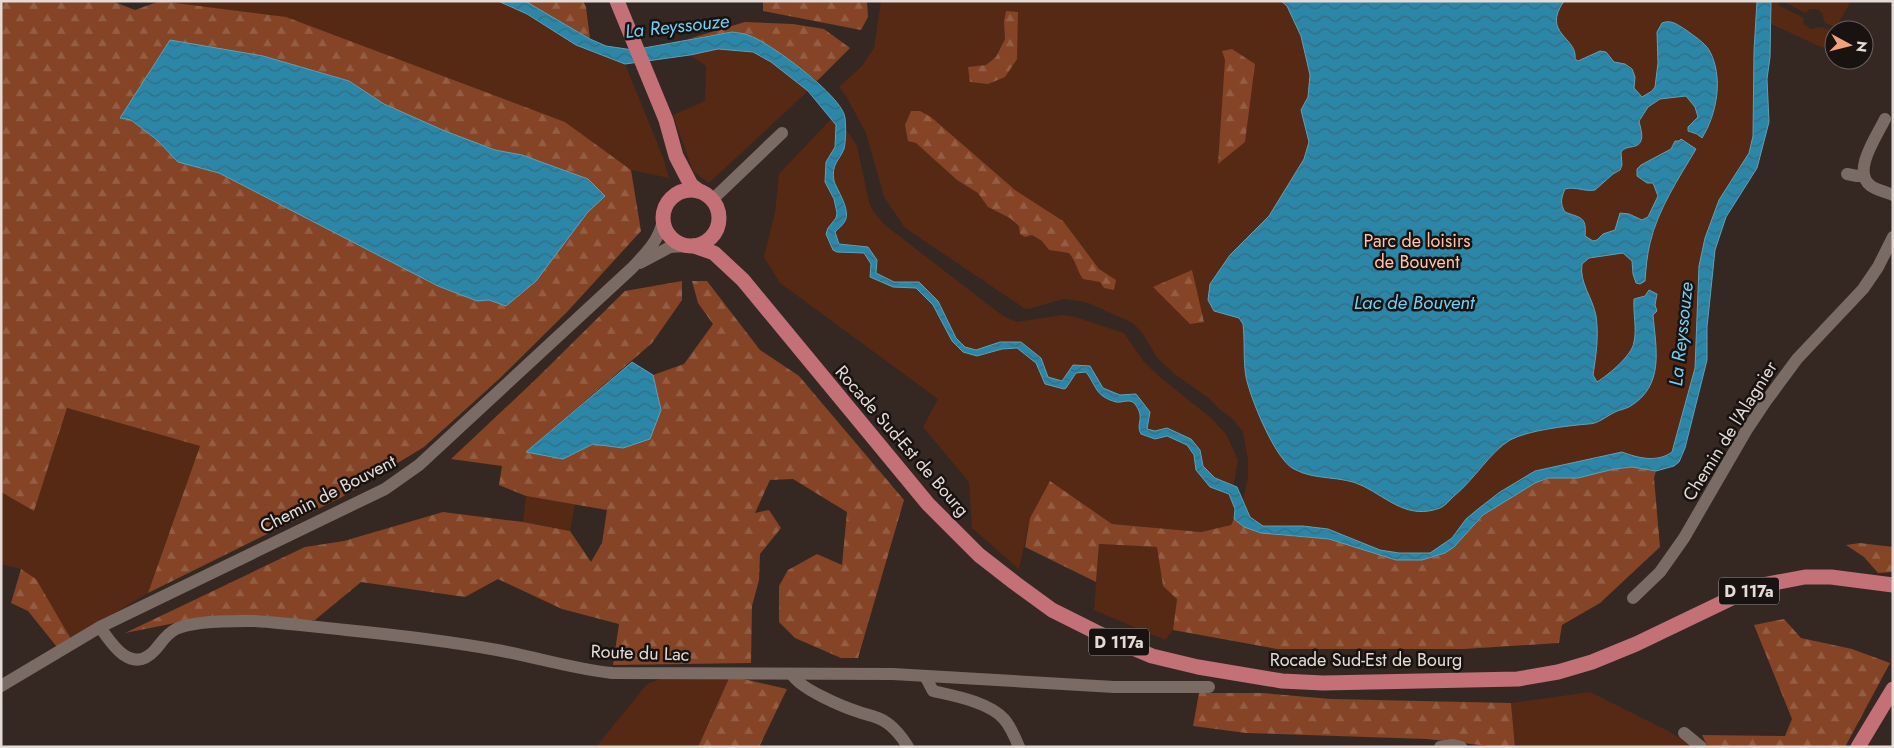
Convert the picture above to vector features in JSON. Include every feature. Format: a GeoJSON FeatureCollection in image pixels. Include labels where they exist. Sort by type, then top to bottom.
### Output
{"type":"FeatureCollection","features":[{"type":"Feature","properties":{"kind":"main road"},"geometry":{"type":"LineString","coordinates":[[617,1],[666,120],[676,156],[691,185],[712,200],[717,207],[719,224],[716,232],[703,244],[689,246],[677,243],[665,229],[664,211],[671,199],[675,178],[676,156]]}},
{"type":"Feature","properties":{"kind":"main road"},"geometry":{"type":"LineString","coordinates":[[671,199],[683,192],[699,191]]}},
{"type":"Feature","properties":{"kind":"main road","name":"Rocade Sud-Est de Bourg"},"geometry":{"type":"LineString","coordinates":[[719,224],[720,240],[743,280]]}},
{"type":"Feature","properties":{"kind":"main road","name":"Rocade Sud-Est de Bourg"},"geometry":{"type":"LineString","coordinates":[[689,246],[714,253],[743,280],[928,504],[979,555],[1052,610],[1100,634],[1152,656],[1198,667],[1282,681],[1323,683],[1518,679],[1550,674],[1592,662],[1643,641],[1762,585],[1805,577],[1831,577],[1857,581]]}},
{"type":"Feature","properties":{"kind":"main road","name":"D 117a"},"geometry":{"type":"LineString","coordinates":[[1857,581],[1893,585]]}},
{"type":"Feature","properties":{"kind":"main road","name":"D 117a"},"geometry":{"type":"LineString","coordinates":[[1857,581],[1893,597]]}},
{"type":"Feature","properties":{"kind":"main road"},"geometry":{"type":"LineString","coordinates":[[1858,747],[1893,689]]}},
{"type":"Feature","properties":{"kind":"street"},"geometry":{"type":"LineString","coordinates":[[1885,119],[1863,164],[1863,176],[1870,186],[1893,195]]}},
{"type":"Feature","properties":{"kind":"street"},"geometry":{"type":"LineString","coordinates":[[712,200],[782,133]]}},
{"type":"Feature","properties":{"kind":"street"},"geometry":{"type":"LineString","coordinates":[[1847,174],[1863,176]]}},
{"type":"Feature","properties":{"kind":"street","name":"Chemin de Bouvent"},"geometry":{"type":"LineString","coordinates":[[1,686],[100,627],[385,489],[419,465],[451,437],[632,268],[656,240],[661,232],[663,220]]}},
{"type":"Feature","properties":{"kind":"street","name":"Chemin de l'Alagnier"},"geometry":{"type":"LineString","coordinates":[[1633,598],[1660,572],[1684,538],[1746,431],[1766,401],[1797,359],[1863,289],[1878,267],[1893,237]]}},
{"type":"Feature","properties":{"kind":"street","name":"Chemin de Bouvent"},"geometry":{"type":"LineString","coordinates":[[632,268],[670,247],[689,246]]}},
{"type":"Feature","properties":{"kind":"street","name":"Route du Lac"},"geometry":{"type":"LineString","coordinates":[[100,627],[118,652],[127,658],[136,659],[147,657],[168,634],[178,628],[238,621],[268,622],[437,640],[499,650],[594,671],[612,673],[870,673],[1114,687],[1209,687]]}},
{"type":"Feature","properties":{"kind":"street"},"geometry":{"type":"LineString","coordinates":[[792,674],[796,680],[811,690],[856,711],[884,721],[905,741],[908,747]]}},
{"type":"Feature","properties":{"kind":"street"},"geometry":{"type":"LineString","coordinates":[[925,676],[933,691],[965,699],[994,711],[1004,719],[1013,732],[1019,747]]}},
{"type":"Feature","properties":{"kind":"street"},"geometry":{"type":"LineString","coordinates":[[1684,734],[1701,747]]}},
{"type":"Feature","properties":{"kind":"street"},"geometry":{"type":"LineString","coordinates":[[1440,747],[1453,745],[1460,747]]}},
{"type":"Feature","properties":{"kind":"green space"},"geometry":{"type":"Polygon","coordinates":[[[1,1],[112,1],[135,10],[160,1],[286,17],[565,122],[631,170],[641,231],[567,312],[499,379],[424,447],[342,497],[148,593],[200,446],[67,408],[34,511],[1,492],[1,1]],[[170,41],[120,118],[131,120],[157,140],[178,162],[219,173],[477,301],[489,300],[506,306],[604,196],[588,179],[522,155],[495,150],[445,131],[384,104],[349,81],[263,56],[170,41]]]}},
{"type":"Feature","properties":{"kind":"green space"},"geometry":{"type":"Polygon","coordinates":[[[160,1],[498,1],[527,14],[576,45],[625,64],[663,157],[669,178],[631,170],[565,122],[286,18],[160,1]]]}},
{"type":"Feature","properties":{"kind":"green space"},"geometry":{"type":"Polygon","coordinates":[[[525,1],[583,1],[586,7],[590,39],[525,1]]]}},
{"type":"Feature","properties":{"kind":"green space"},"geometry":{"type":"Polygon","coordinates":[[[763,1],[867,1],[868,17],[861,30],[763,11],[763,1]]]}},
{"type":"Feature","properties":{"kind":"green space","name":"Parc de loisirs de Bouvent"},"geometry":{"type":"Polygon","coordinates":[[[881,1],[1757,1],[1754,51],[1753,136],[1749,153],[1719,200],[1705,238],[1699,266],[1695,368],[1672,452],[1660,457],[1641,458],[1622,452],[1535,471],[1466,519],[1452,538],[1430,553],[1399,553],[1380,550],[1328,529],[1303,526],[1263,526],[1250,517],[1243,499],[1248,478],[1248,460],[1243,432],[1232,418],[1219,409],[1210,399],[1176,375],[1158,359],[1143,334],[1133,323],[1080,301],[1063,299],[1029,309],[1024,308],[905,228],[884,197],[866,133],[839,87],[861,67],[874,48],[881,1]]]}},
{"type":"Feature","properties":{"kind":"green space"},"geometry":{"type":"Polygon","coordinates":[[[1771,1],[1779,1],[1778,5],[1804,18],[1803,24],[1811,29],[1824,28],[1824,46],[1823,48],[1771,24],[1771,1]]]}},
{"type":"Feature","properties":{"kind":"green space"},"geometry":{"type":"Polygon","coordinates":[[[1783,1],[1851,1],[1840,20],[1824,20],[1822,13],[1818,9],[1810,9],[1805,13],[1783,1]]]}},
{"type":"Feature","properties":{"kind":"green space"},"geometry":{"type":"Polygon","coordinates":[[[1006,11],[1018,12],[1017,59],[1005,77],[988,84],[970,82],[968,67],[986,65],[996,57],[1005,39],[1004,21],[1006,11]]]}},
{"type":"Feature","properties":{"kind":"green space"},"geometry":{"type":"Polygon","coordinates":[[[745,22],[793,24],[824,29],[850,48],[817,81],[784,56],[732,32],[688,39],[745,22]]]}},
{"type":"Feature","properties":{"kind":"green space"},"geometry":{"type":"Polygon","coordinates":[[[718,49],[753,52],[771,62],[808,91],[709,183],[693,171],[673,115],[705,101],[706,66],[690,55],[718,49]]]}},
{"type":"Feature","properties":{"kind":"green space"},"geometry":{"type":"Polygon","coordinates":[[[1232,49],[1255,64],[1245,142],[1218,164],[1225,60],[1222,51],[1232,49]]]}},
{"type":"Feature","properties":{"kind":"green space"},"geometry":{"type":"Polygon","coordinates":[[[911,111],[920,111],[931,117],[1015,190],[1063,221],[1099,269],[1116,280],[1114,290],[1104,288],[1100,282],[1083,279],[1069,253],[1049,250],[1042,241],[1032,235],[1025,237],[1020,234],[1019,226],[1010,218],[988,207],[978,193],[957,180],[916,143],[908,141],[905,125],[911,111]]]}},
{"type":"Feature","properties":{"kind":"green space"},"geometry":{"type":"Polygon","coordinates":[[[833,117],[850,135],[857,146],[869,202],[873,211],[885,225],[1003,316],[1016,322],[1063,315],[1124,333],[1144,362],[1211,418],[1226,434],[1238,460],[1233,489],[1234,519],[1231,525],[1201,532],[1112,524],[1050,481],[1030,518],[1019,569],[972,528],[969,482],[923,427],[938,399],[780,283],[764,257],[775,212],[779,174],[833,117]]]}},
{"type":"Feature","properties":{"kind":"green space"},"geometry":{"type":"Polygon","coordinates":[[[1192,270],[1204,322],[1190,324],[1153,287],[1192,270]]]}},
{"type":"Feature","properties":{"kind":"green space"},"geometry":{"type":"Polygon","coordinates":[[[682,281],[682,300],[652,343],[526,452],[563,459],[593,444],[623,448],[661,410],[653,375],[684,364],[713,324],[698,303],[692,281],[707,281],[760,350],[799,376],[904,500],[858,658],[841,658],[795,638],[779,622],[779,586],[788,570],[817,554],[842,565],[847,512],[793,479],[770,480],[755,513],[769,510],[781,528],[760,554],[759,580],[752,606],[751,663],[613,665],[619,624],[562,609],[498,579],[465,597],[361,582],[315,620],[195,619],[125,633],[305,547],[344,541],[443,512],[523,522],[570,531],[591,562],[602,543],[607,510],[526,496],[499,485],[502,466],[451,459],[535,380],[625,291],[682,281]]]}},
{"type":"Feature","properties":{"kind":"green space"},"geometry":{"type":"Polygon","coordinates":[[[66,408],[200,446],[148,593],[71,639],[36,579],[21,569],[1,564],[1,492],[34,510],[66,408]]]}},
{"type":"Feature","properties":{"kind":"green space"},"geometry":{"type":"Polygon","coordinates":[[[1632,467],[1656,471],[1654,478],[1660,547],[1600,603],[1562,625],[1559,643],[1464,649],[1277,649],[1173,630],[1177,599],[1163,586],[1157,547],[1099,544],[1096,582],[1025,547],[1030,518],[1050,481],[1112,524],[1201,532],[1231,525],[1234,519],[1244,527],[1278,535],[1329,539],[1396,560],[1422,560],[1445,553],[1454,547],[1483,515],[1535,483],[1549,478],[1578,478],[1614,469],[1632,467]]]}},
{"type":"Feature","properties":{"kind":"green space"},"geometry":{"type":"Polygon","coordinates":[[[526,496],[575,504],[570,531],[523,522],[526,496]]]}},
{"type":"Feature","properties":{"kind":"green space"},"geometry":{"type":"Polygon","coordinates":[[[1860,543],[1893,547],[1893,572],[1878,573],[1864,557],[1846,545],[1860,543]]]}},
{"type":"Feature","properties":{"kind":"green space"},"geometry":{"type":"Polygon","coordinates":[[[1099,544],[1158,547],[1163,586],[1177,598],[1173,630],[1165,640],[1094,610],[1099,544]]]}},
{"type":"Feature","properties":{"kind":"green space"},"geometry":{"type":"Polygon","coordinates":[[[21,569],[36,579],[71,639],[57,647],[28,611],[11,603],[21,569]]]}},
{"type":"Feature","properties":{"kind":"green space"},"geometry":{"type":"Polygon","coordinates":[[[1784,619],[1801,638],[1852,649],[1890,663],[1845,747],[1708,747],[1702,735],[1785,736],[1792,719],[1754,625],[1784,619]]]}},
{"type":"Feature","properties":{"kind":"green space"},"geometry":{"type":"Polygon","coordinates":[[[730,676],[698,747],[596,747],[647,684],[665,677],[730,676]]]}},
{"type":"Feature","properties":{"kind":"green space"},"geometry":{"type":"Polygon","coordinates":[[[730,676],[787,689],[759,747],[698,747],[730,676]]]}},
{"type":"Feature","properties":{"kind":"green space"},"geometry":{"type":"Polygon","coordinates":[[[1590,692],[1670,732],[1693,747],[1515,747],[1511,703],[1590,692]]]}},
{"type":"Feature","properties":{"kind":"green space"},"geometry":{"type":"Polygon","coordinates":[[[1199,693],[1262,693],[1331,699],[1511,703],[1515,747],[1497,747],[1427,739],[1246,733],[1193,726],[1199,693]]]}},
{"type":"Feature","properties":{"kind":"water"},"geometry":{"type":"Polygon","coordinates":[[[498,1],[525,1],[590,39],[606,46],[633,50],[732,32],[742,33],[758,39],[787,58],[819,84],[832,97],[845,118],[846,134],[844,149],[833,175],[846,211],[845,221],[835,232],[839,244],[868,247],[877,260],[876,273],[894,282],[919,282],[938,301],[956,338],[965,347],[976,350],[1000,342],[1021,342],[1041,358],[1048,377],[1062,381],[1073,365],[1090,366],[1103,388],[1120,395],[1136,394],[1150,412],[1147,429],[1155,431],[1167,428],[1191,439],[1200,450],[1203,466],[1215,478],[1237,487],[1250,517],[1263,526],[1303,526],[1328,529],[1380,550],[1399,553],[1430,553],[1452,538],[1466,519],[1478,509],[1500,492],[1535,471],[1622,452],[1641,458],[1654,458],[1672,452],[1695,368],[1699,266],[1705,238],[1719,200],[1749,153],[1753,136],[1754,51],[1757,1],[1771,1],[1770,57],[1767,79],[1769,122],[1757,168],[1726,217],[1715,250],[1707,327],[1707,360],[1685,448],[1679,462],[1674,466],[1656,471],[1632,467],[1614,469],[1578,478],[1548,478],[1535,483],[1483,515],[1454,547],[1445,553],[1422,560],[1396,560],[1329,539],[1261,533],[1244,527],[1234,519],[1235,509],[1229,494],[1210,487],[1196,470],[1194,455],[1187,445],[1167,436],[1155,439],[1141,434],[1139,430],[1140,413],[1133,402],[1116,402],[1104,397],[1097,390],[1086,372],[1076,373],[1064,389],[1045,384],[1036,363],[1017,348],[1002,349],[977,356],[963,352],[952,341],[933,305],[916,288],[893,287],[870,277],[871,264],[864,253],[837,252],[833,250],[826,234],[837,213],[834,199],[825,182],[826,162],[835,147],[836,125],[808,91],[771,62],[753,52],[718,49],[625,64],[576,45],[527,14],[498,1]]]}},
{"type":"Feature","properties":{"kind":"water","name":"Lac de Bouvent"},"geometry":{"type":"Polygon","coordinates":[[[1281,1],[1564,1],[1556,21],[1558,28],[1571,45],[1575,59],[1578,61],[1600,51],[1606,52],[1614,62],[1625,64],[1632,69],[1635,77],[1634,88],[1642,97],[1655,87],[1658,63],[1657,32],[1662,23],[1671,22],[1677,25],[1704,44],[1714,60],[1717,95],[1712,118],[1702,138],[1688,131],[1688,127],[1698,117],[1695,107],[1686,96],[1660,99],[1648,107],[1639,121],[1642,137],[1639,144],[1626,148],[1621,152],[1622,165],[1620,170],[1595,190],[1565,189],[1562,198],[1562,206],[1565,212],[1584,221],[1585,236],[1593,241],[1597,240],[1603,234],[1615,230],[1620,213],[1629,214],[1642,220],[1648,217],[1658,196],[1653,183],[1647,183],[1637,176],[1637,169],[1641,165],[1671,149],[1675,141],[1681,139],[1696,149],[1658,218],[1649,248],[1645,281],[1640,284],[1636,283],[1632,261],[1623,253],[1589,258],[1582,264],[1584,284],[1594,309],[1597,323],[1593,375],[1597,382],[1619,365],[1632,347],[1635,332],[1634,299],[1645,296],[1649,290],[1657,294],[1655,305],[1657,311],[1653,315],[1656,366],[1648,389],[1640,398],[1629,407],[1592,424],[1537,431],[1510,440],[1446,504],[1429,511],[1408,510],[1363,486],[1346,480],[1302,473],[1287,463],[1279,454],[1264,427],[1248,386],[1245,370],[1243,324],[1239,318],[1214,311],[1208,300],[1210,284],[1230,255],[1269,216],[1304,159],[1309,142],[1301,110],[1308,97],[1310,75],[1301,36],[1287,6],[1281,1]]]}},
{"type":"Feature","properties":{"kind":"water"},"geometry":{"type":"Polygon","coordinates":[[[170,40],[263,56],[349,81],[384,104],[445,131],[495,150],[522,155],[588,179],[605,196],[587,213],[536,281],[506,306],[489,300],[477,301],[438,286],[219,173],[178,162],[157,140],[131,120],[120,118],[170,40]]]}},
{"type":"Feature","properties":{"kind":"water"},"geometry":{"type":"Polygon","coordinates":[[[632,362],[653,375],[661,410],[650,439],[623,448],[593,444],[563,459],[526,452],[632,362]]]}},
{"type":"Feature","properties":{"kind":"water label","name":"La Reyssouze"},"geometry":{"type":"Point","coordinates":[677,26]}},
{"type":"Feature","properties":{"kind":"water label","name":"La Reyssouze"},"geometry":{"type":"Point","coordinates":[1681,334]}}]}
